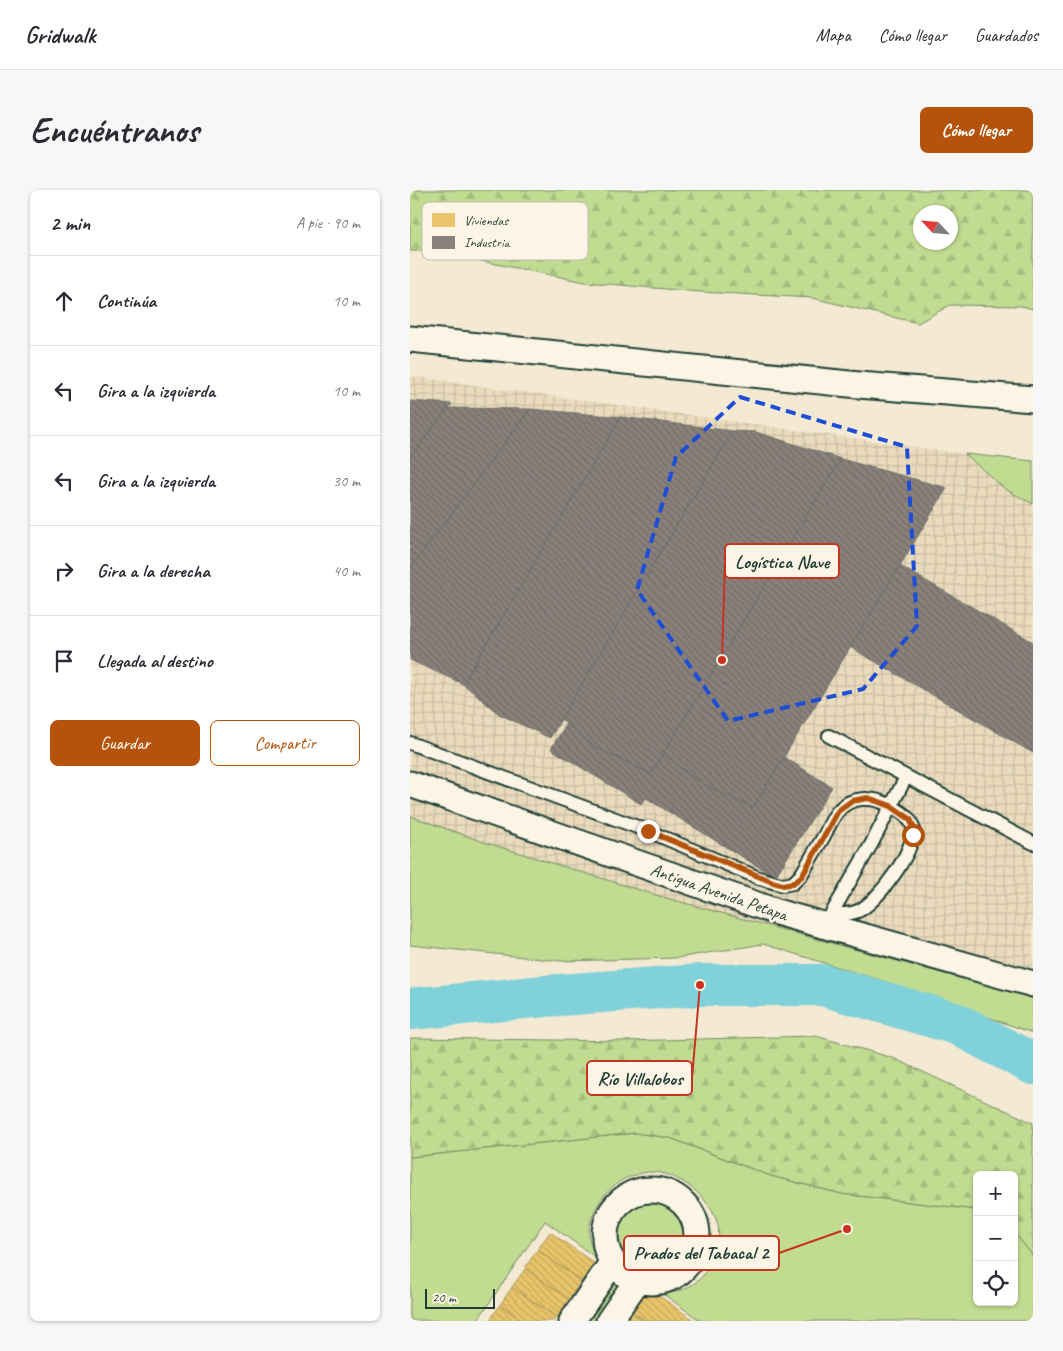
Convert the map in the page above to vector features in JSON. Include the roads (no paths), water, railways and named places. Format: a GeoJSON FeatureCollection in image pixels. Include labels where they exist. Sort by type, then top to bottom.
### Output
{"type":"FeatureCollection","features":[{"type":"Feature","properties":{"kind":"street"},"geometry":{"type":"LineString","coordinates":[[410,339],[859,386],[1033,399]]}},
{"type":"Feature","properties":{"kind":"street","name":"Antigua Avenida Petapa"},"geometry":{"type":"LineString","coordinates":[[410,784],[780,913],[827,920],[1033,984]]}},
{"type":"Feature","properties":{"kind":"street"},"geometry":{"type":"LineString","coordinates":[[655,1190],[669,1193],[682,1201],[691,1212],[696,1226],[697,1243],[692,1258],[683,1271],[669,1280],[654,1283],[637,1281],[623,1275],[612,1263],[605,1248],[604,1234],[607,1219],[615,1206],[626,1197],[640,1191],[655,1190]]}},
{"type":"Feature","properties":{"kind":"street"},"geometry":{"type":"LineString","coordinates":[[572,1321],[612,1263]]}},
{"type":"Feature","properties":{"kind":"street"},"geometry":{"type":"LineString","coordinates":[[609,1321],[637,1281]]}},
{"type":"Feature","properties":{"kind":"lane"},"geometry":{"type":"LineString","coordinates":[[829,736],[1033,843]]}},
{"type":"Feature","properties":{"kind":"lane"},"geometry":{"type":"LineString","coordinates":[[410,743],[648,831],[759,878],[783,885],[793,883],[802,876],[838,811],[852,801],[868,798],[891,806],[910,819],[913,826],[913,835],[907,853],[884,888],[859,911],[827,920]]}},
{"type":"Feature","properties":{"kind":"lane"},"geometry":{"type":"LineString","coordinates":[[827,920],[872,843],[906,777]]}},
{"type":"Feature","properties":{"kind":"waterway"},"geometry":{"type":"LineString","coordinates":[[410,1009],[545,996],[700,985],[823,985],[957,1024],[1033,1064]]}},
{"type":"Feature","properties":{"kind":"place","name":"Logística Nave"},"geometry":{"type":"Point","coordinates":[722,660]}},
{"type":"Feature","properties":{"kind":"place","name":"Río Villalobos"},"geometry":{"type":"Point","coordinates":[700,985]}},
{"type":"Feature","properties":{"kind":"place","name":"Prados del Tabacal 2"},"geometry":{"type":"Point","coordinates":[847,1229]}}]}
